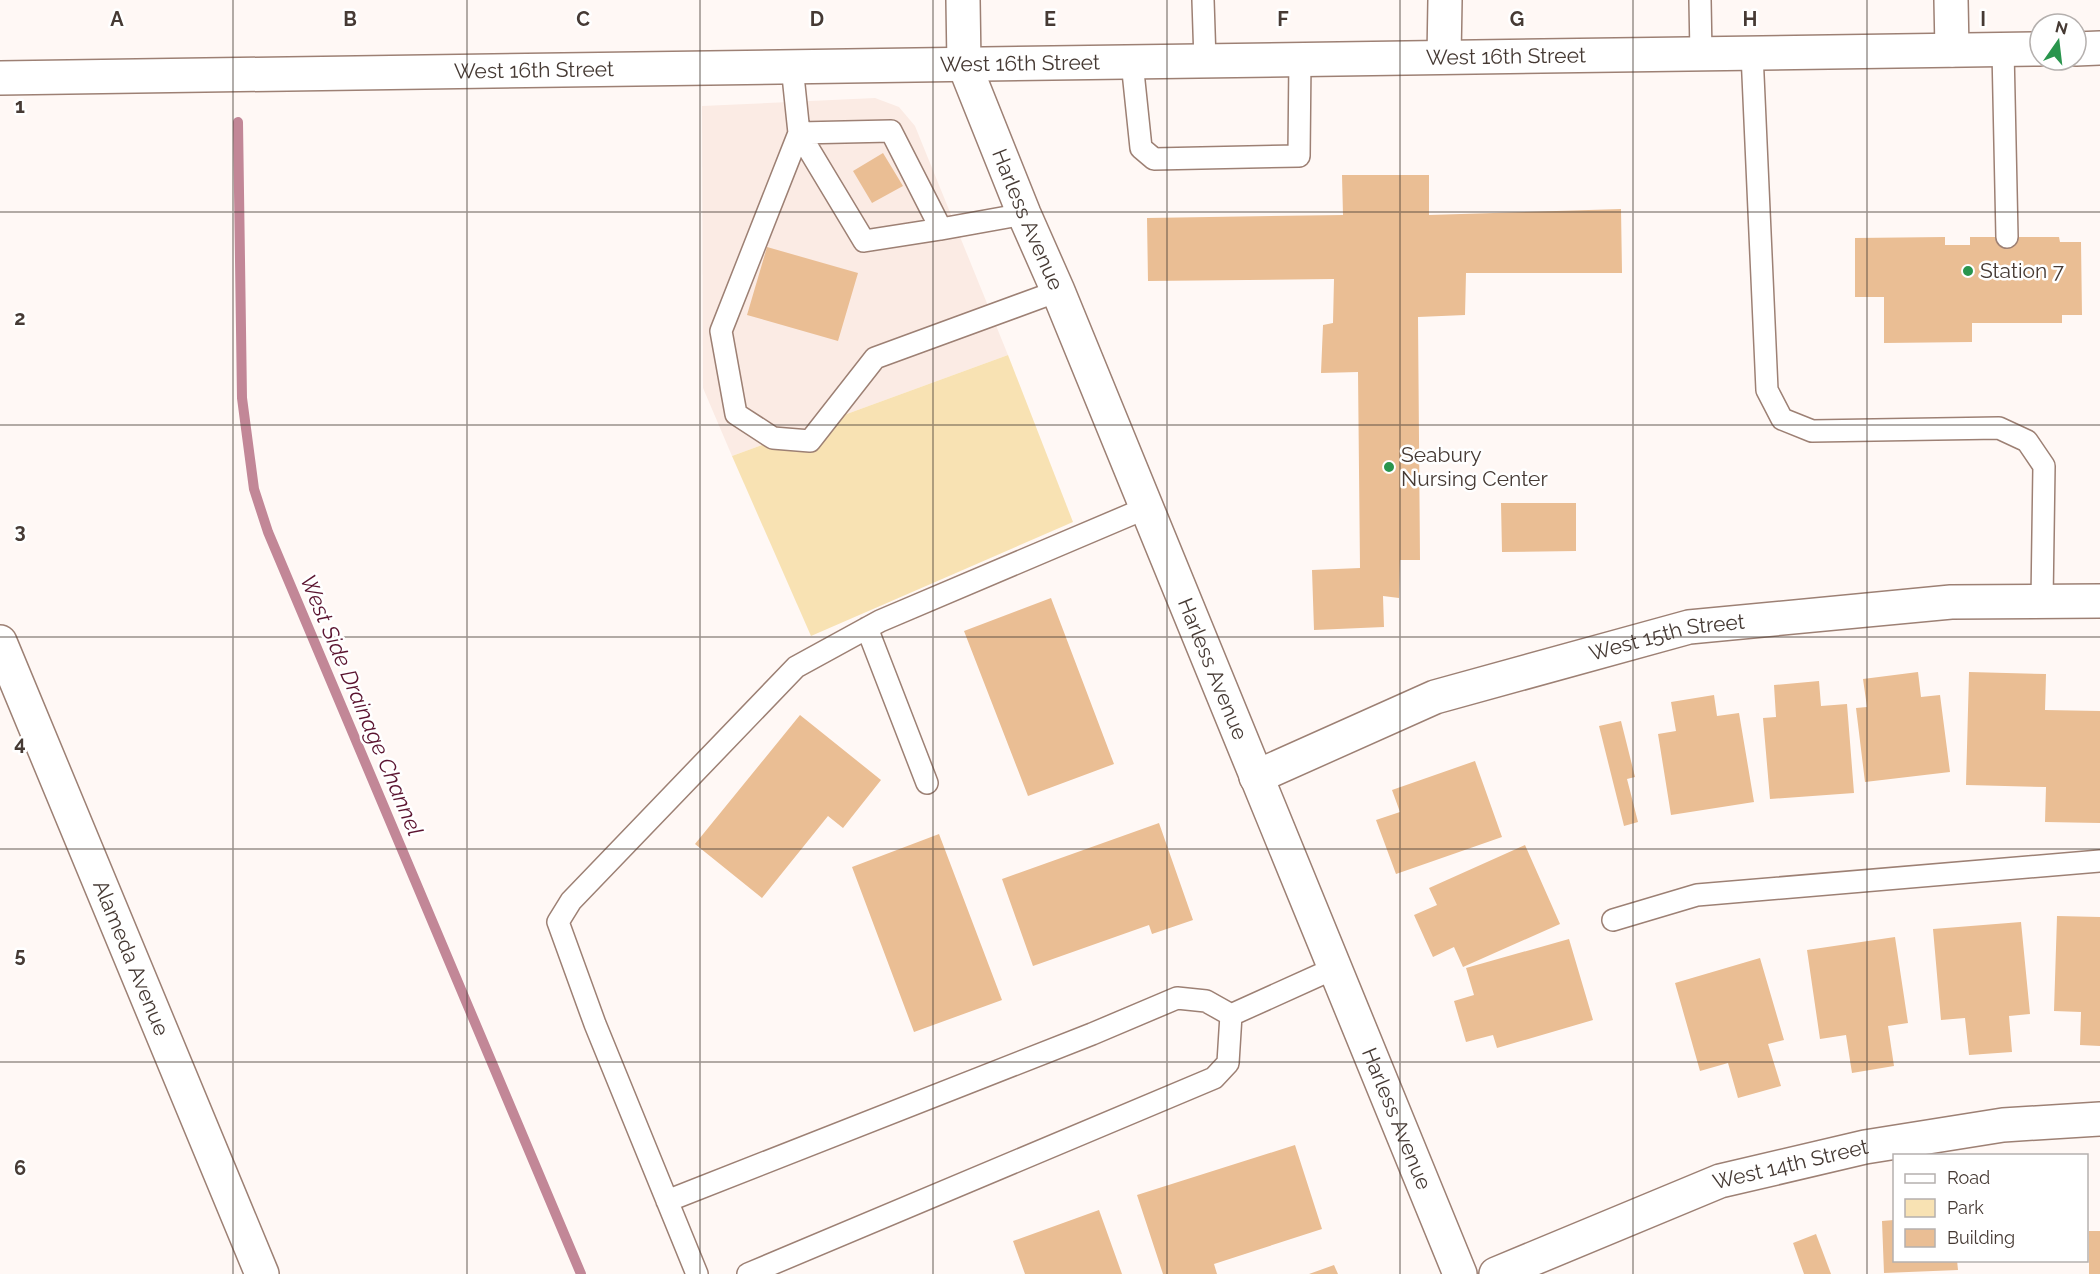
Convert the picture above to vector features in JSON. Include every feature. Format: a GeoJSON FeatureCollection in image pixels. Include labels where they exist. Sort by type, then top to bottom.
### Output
{"type":"FeatureCollection","features":[{"type":"Feature","properties":{"kind":"main road"},"geometry":{"type":"LineString","coordinates":[[963,0],[964,64]]}},
{"type":"Feature","properties":{"kind":"main road"},"geometry":{"type":"LineString","coordinates":[[1444,57],[1445,0]]}},
{"type":"Feature","properties":{"kind":"main road"},"geometry":{"type":"LineString","coordinates":[[1951,0],[1952,50]]}},
{"type":"Feature","properties":{"kind":"main road","name":"West 16th Street"},"geometry":{"type":"LineString","coordinates":[[0,78],[2028,49]]}},
{"type":"Feature","properties":{"kind":"main road","name":"Harless Avenue"},"geometry":{"type":"LineString","coordinates":[[964,64],[1460,1274]]}},
{"type":"Feature","properties":{"kind":"main road","name":"West 15th Street"},"geometry":{"type":"LineString","coordinates":[[1256,777],[1435,697],[1689,627],[1951,602],[2100,601]]}},
{"type":"Feature","properties":{"kind":"main road","name":"Alameda Avenue"},"geometry":{"type":"LineString","coordinates":[[0,642],[262,1274]]}},
{"type":"Feature","properties":{"kind":"main road","name":"West 14th Street"},"geometry":{"type":"LineString","coordinates":[[1496,1274],[1720,1180],[1888,1144],[2003,1125],[2100,1119]]}},
{"type":"Feature","properties":{"kind":"lane"},"geometry":{"type":"LineString","coordinates":[[1203,0],[1205,61]]}},
{"type":"Feature","properties":{"kind":"lane"},"geometry":{"type":"LineString","coordinates":[[1700,0],[1701,54]]}},
{"type":"Feature","properties":{"kind":"lane"},"geometry":{"type":"LineString","coordinates":[[2003,50],[2007,237]]}},
{"type":"Feature","properties":{"kind":"lane"},"geometry":{"type":"LineString","coordinates":[[1752,53],[1767,390],[1782,419],[1812,431],[1999,428],[2027,441],[2044,466],[2042,602]]}},
{"type":"Feature","properties":{"kind":"lane"},"geometry":{"type":"LineString","coordinates":[[1132,62],[1141,148],[1154,159],[1165,159],[1299,156],[1300,59]]}},
{"type":"Feature","properties":{"kind":"lane"},"geometry":{"type":"LineString","coordinates":[[792,66],[799,133],[864,241],[1024,214]]}},
{"type":"Feature","properties":{"kind":"lane"},"geometry":{"type":"LineString","coordinates":[[799,133],[891,131],[941,229]]}},
{"type":"Feature","properties":{"kind":"lane"},"geometry":{"type":"LineString","coordinates":[[799,133],[721,331],[736,414],[773,438],[810,441],[875,358],[1058,291]]}},
{"type":"Feature","properties":{"kind":"lane"},"geometry":{"type":"LineString","coordinates":[[697,1274],[595,1024],[558,922],[571,901],[796,667],[867,628],[1146,508]]}},
{"type":"Feature","properties":{"kind":"lane"},"geometry":{"type":"LineString","coordinates":[[867,628],[927,783]]}},
{"type":"Feature","properties":{"kind":"lane"},"geometry":{"type":"LineString","coordinates":[[1613,920],[1697,895],[2100,861]]}},
{"type":"Feature","properties":{"kind":"lane"},"geometry":{"type":"LineString","coordinates":[[1231,1015],[1335,968]]}},
{"type":"Feature","properties":{"kind":"lane"},"geometry":{"type":"LineString","coordinates":[[667,1201],[1092,1034],[1177,998],[1206,1001],[1231,1015]]}},
{"type":"Feature","properties":{"kind":"lane"},"geometry":{"type":"LineString","coordinates":[[748,1274],[1214,1078],[1228,1063],[1231,1015]]}},
{"type":"Feature","properties":{"kind":"shaded area"},"geometry":{"type":"Polygon","coordinates":[[[875,98],[899,107],[915,126],[1008,355],[732,456],[703,388],[702,106],[875,98]]]}},
{"type":"Feature","properties":{"kind":"green space"},"geometry":{"type":"Polygon","coordinates":[[[1008,355],[1073,522],[811,636],[732,456],[1008,355]]]}},
{"type":"Feature","properties":{"kind":"building"},"geometry":{"type":"Polygon","coordinates":[[[883,153],[903,186],[872,203],[853,171],[883,153]]]}},
{"type":"Feature","properties":{"kind":"building","name":"Seabury Nursing Center"},"geometry":{"type":"Polygon","coordinates":[[[1342,175],[1429,175],[1429,215],[1621,209],[1622,273],[1466,273],[1465,315],[1418,317],[1420,560],[1400,560],[1399,598],[1383,596],[1384,627],[1314,630],[1312,570],[1360,568],[1358,372],[1321,373],[1323,325],[1333,323],[1334,279],[1148,281],[1147,218],[1343,215],[1342,175]]]}},
{"type":"Feature","properties":{"kind":"building","name":"Station 7"},"geometry":{"type":"Polygon","coordinates":[[[1945,237],[1945,245],[1970,245],[1970,237],[2059,237],[2060,242],[2081,242],[2082,315],[2062,315],[2062,323],[1972,323],[1972,342],[1884,343],[1884,297],[1855,297],[1855,238],[1945,237]]]}},
{"type":"Feature","properties":{"kind":"building"},"geometry":{"type":"Polygon","coordinates":[[[767,247],[858,273],[838,341],[747,315],[767,247]]]}},
{"type":"Feature","properties":{"kind":"building"},"geometry":{"type":"Polygon","coordinates":[[[1501,503],[1576,503],[1576,551],[1502,552],[1501,503]]]}},
{"type":"Feature","properties":{"kind":"building"},"geometry":{"type":"Polygon","coordinates":[[[1051,598],[1114,764],[1028,796],[964,631],[1051,598]]]}},
{"type":"Feature","properties":{"kind":"building"},"geometry":{"type":"Polygon","coordinates":[[[1918,672],[1921,697],[1940,695],[1950,772],[1865,782],[1856,708],[1867,707],[1863,679],[1918,672]]]}},
{"type":"Feature","properties":{"kind":"building"},"geometry":{"type":"Polygon","coordinates":[[[1969,672],[2046,674],[2045,710],[2100,711],[2100,823],[2045,822],[2046,787],[1966,785],[1969,672]]]}},
{"type":"Feature","properties":{"kind":"building"},"geometry":{"type":"Polygon","coordinates":[[[1819,681],[1821,706],[1847,704],[1854,793],[1770,799],[1763,718],[1776,717],[1774,685],[1819,681]]]}},
{"type":"Feature","properties":{"kind":"building"},"geometry":{"type":"Polygon","coordinates":[[[1714,695],[1717,716],[1739,713],[1754,802],[1671,815],[1658,734],[1676,731],[1671,702],[1714,695]]]}},
{"type":"Feature","properties":{"kind":"building"},"geometry":{"type":"Polygon","coordinates":[[[800,715],[881,780],[843,828],[828,816],[762,898],[695,844],[800,715]]]}},
{"type":"Feature","properties":{"kind":"building"},"geometry":{"type":"Polygon","coordinates":[[[1621,721],[1635,777],[1627,779],[1638,822],[1624,826],[1599,726],[1621,721]]]}},
{"type":"Feature","properties":{"kind":"building"},"geometry":{"type":"Polygon","coordinates":[[[1475,761],[1502,837],[1396,874],[1376,820],[1400,812],[1392,790],[1475,761]]]}},
{"type":"Feature","properties":{"kind":"building"},"geometry":{"type":"Polygon","coordinates":[[[1159,823],[1193,920],[1152,934],[1149,925],[1033,966],[1002,879],[1159,823]]]}},
{"type":"Feature","properties":{"kind":"building"},"geometry":{"type":"Polygon","coordinates":[[[939,834],[1002,1000],[914,1032],[852,867],[939,834]]]}},
{"type":"Feature","properties":{"kind":"building"},"geometry":{"type":"Polygon","coordinates":[[[1525,845],[1560,924],[1463,967],[1454,947],[1433,957],[1414,915],[1437,905],[1429,888],[1525,845]]]}},
{"type":"Feature","properties":{"kind":"building"},"geometry":{"type":"Polygon","coordinates":[[[2057,916],[2100,917],[2100,1046],[2080,1045],[2081,1012],[2054,1011],[2057,916]]]}},
{"type":"Feature","properties":{"kind":"building"},"geometry":{"type":"Polygon","coordinates":[[[2021,922],[2030,1014],[2009,1016],[2012,1052],[1969,1055],[1965,1018],[1941,1020],[1933,929],[2021,922]]]}},
{"type":"Feature","properties":{"kind":"building"},"geometry":{"type":"Polygon","coordinates":[[[1895,937],[1908,1023],[1888,1026],[1894,1066],[1852,1073],[1846,1035],[1820,1039],[1807,950],[1895,937]]]}},
{"type":"Feature","properties":{"kind":"building"},"geometry":{"type":"Polygon","coordinates":[[[1569,939],[1593,1020],[1497,1048],[1493,1035],[1466,1042],[1454,1001],[1474,995],[1466,968],[1569,939]]]}},
{"type":"Feature","properties":{"kind":"building"},"geometry":{"type":"Polygon","coordinates":[[[1760,958],[1784,1040],[1768,1044],[1781,1086],[1738,1098],[1728,1063],[1700,1071],[1675,983],[1760,958]]]}},
{"type":"Feature","properties":{"kind":"building"},"geometry":{"type":"Polygon","coordinates":[[[1295,1145],[1322,1229],[1214,1264],[1217,1274],[1163,1274],[1137,1195],[1295,1145]]]}},
{"type":"Feature","properties":{"kind":"building"},"geometry":{"type":"Polygon","coordinates":[[[1099,1210],[1122,1274],[1025,1274],[1013,1241],[1099,1210]]]}},
{"type":"Feature","properties":{"kind":"building"},"geometry":{"type":"Polygon","coordinates":[[[1893,1220],[1893,1262],[1957,1262],[1958,1270],[1884,1273],[1882,1221],[1893,1220]]]}},
{"type":"Feature","properties":{"kind":"building"},"geometry":{"type":"Polygon","coordinates":[[[2089,1231],[2100,1231],[2100,1274],[2089,1274],[2089,1231]]]}},
{"type":"Feature","properties":{"kind":"building"},"geometry":{"type":"Polygon","coordinates":[[[1816,1234],[1831,1274],[1804,1274],[1793,1243],[1816,1234]]]}},
{"type":"Feature","properties":{"kind":"building"},"geometry":{"type":"Polygon","coordinates":[[[1334,1265],[1338,1274],[1309,1274],[1334,1265]]]}},
{"type":"Feature","properties":{"kind":"waterway","name":"West Side Drainage Channel"},"geometry":{"type":"LineString","coordinates":[[238,122],[242,398],[254,489],[268,532],[581,1274]]}},
{"type":"Feature","properties":{"kind":"place","name":"Station 7"},"geometry":{"type":"Point","coordinates":[1968,271]}},
{"type":"Feature","properties":{"kind":"place","name":"Seabury Nursing Center"},"geometry":{"type":"Point","coordinates":[1389,467]}}]}
